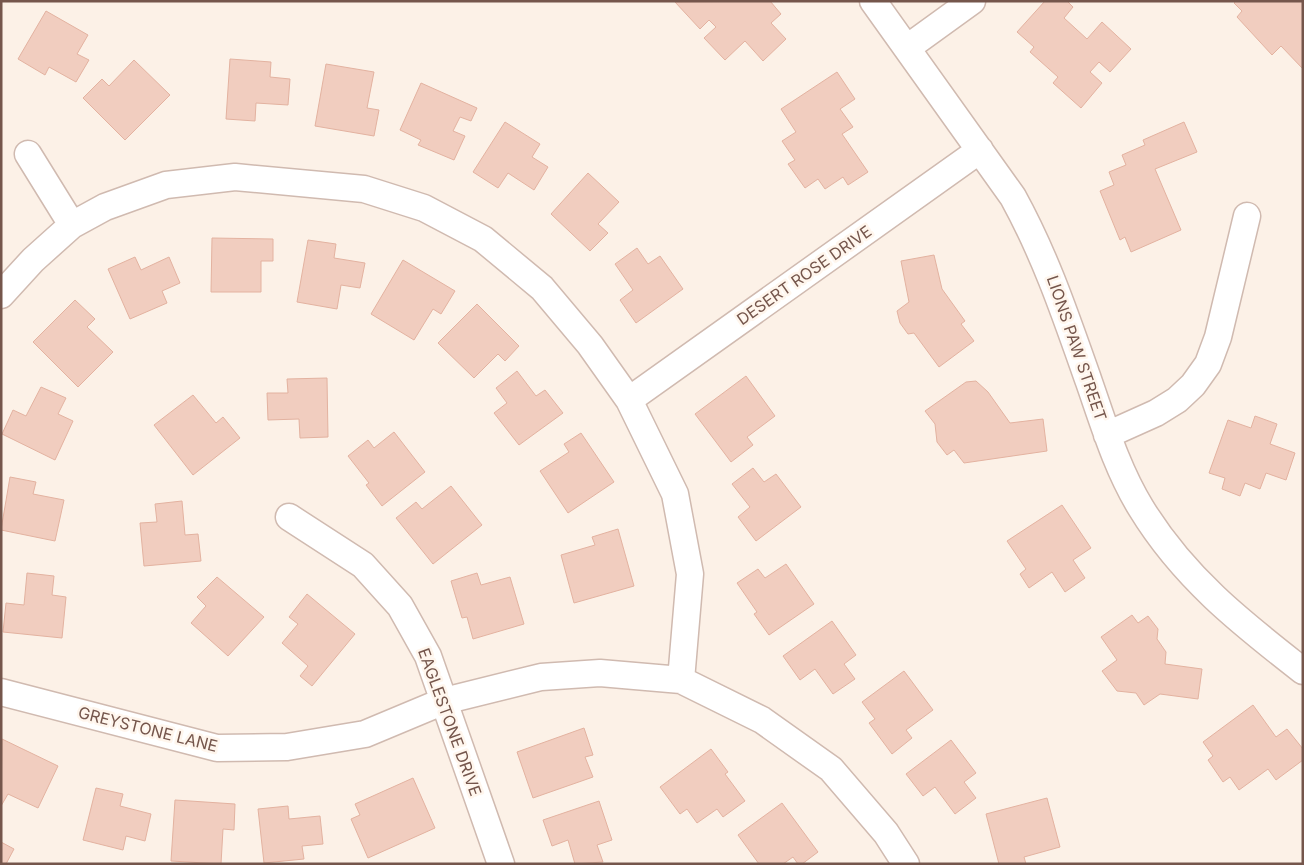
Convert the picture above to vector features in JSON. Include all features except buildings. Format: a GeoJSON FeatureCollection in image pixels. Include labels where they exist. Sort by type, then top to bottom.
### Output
{"type":"FeatureCollection","features":[{"type":"Feature","properties":{"kind":"street","name":"LIONS PAW STREET"},"geometry":{"type":"LineString","coordinates":[[873,1],[1014,196],[1050,270],[1107,435],[1125,478],[1141,508],[1185,568],[1208,594],[1303,671]]}},
{"type":"Feature","properties":{"kind":"street"},"geometry":{"type":"LineString","coordinates":[[907,48],[972,1]]}},
{"type":"Feature","properties":{"kind":"street","name":"DESERT ROSE DRIVE"},"geometry":{"type":"LineString","coordinates":[[628,400],[980,150]]}},
{"type":"Feature","properties":{"kind":"street"},"geometry":{"type":"LineString","coordinates":[[28,154],[72,225]]}},
{"type":"Feature","properties":{"kind":"street"},"geometry":{"type":"LineString","coordinates":[[1,295],[33,260],[72,225],[105,207],[166,185],[235,177],[364,189],[424,208],[483,239],[542,288],[590,345],[628,400],[674,494],[690,574],[681,680]]}},
{"type":"Feature","properties":{"kind":"street"},"geometry":{"type":"LineString","coordinates":[[1107,435],[1156,413],[1177,400],[1193,385],[1208,364],[1218,337],[1247,216]]}},
{"type":"Feature","properties":{"kind":"street","name":"EAGLESTONE DRIVE"},"geometry":{"type":"LineString","coordinates":[[289,517],[332,543],[363,566],[400,606],[428,656],[501,864]]}},
{"type":"Feature","properties":{"kind":"street","name":"GREYSTONE LANE"},"geometry":{"type":"LineString","coordinates":[[1,692],[217,748],[287,747],[365,734],[444,701],[541,677],[600,674],[681,680],[762,720],[831,768],[886,833],[906,864]]}}]}
